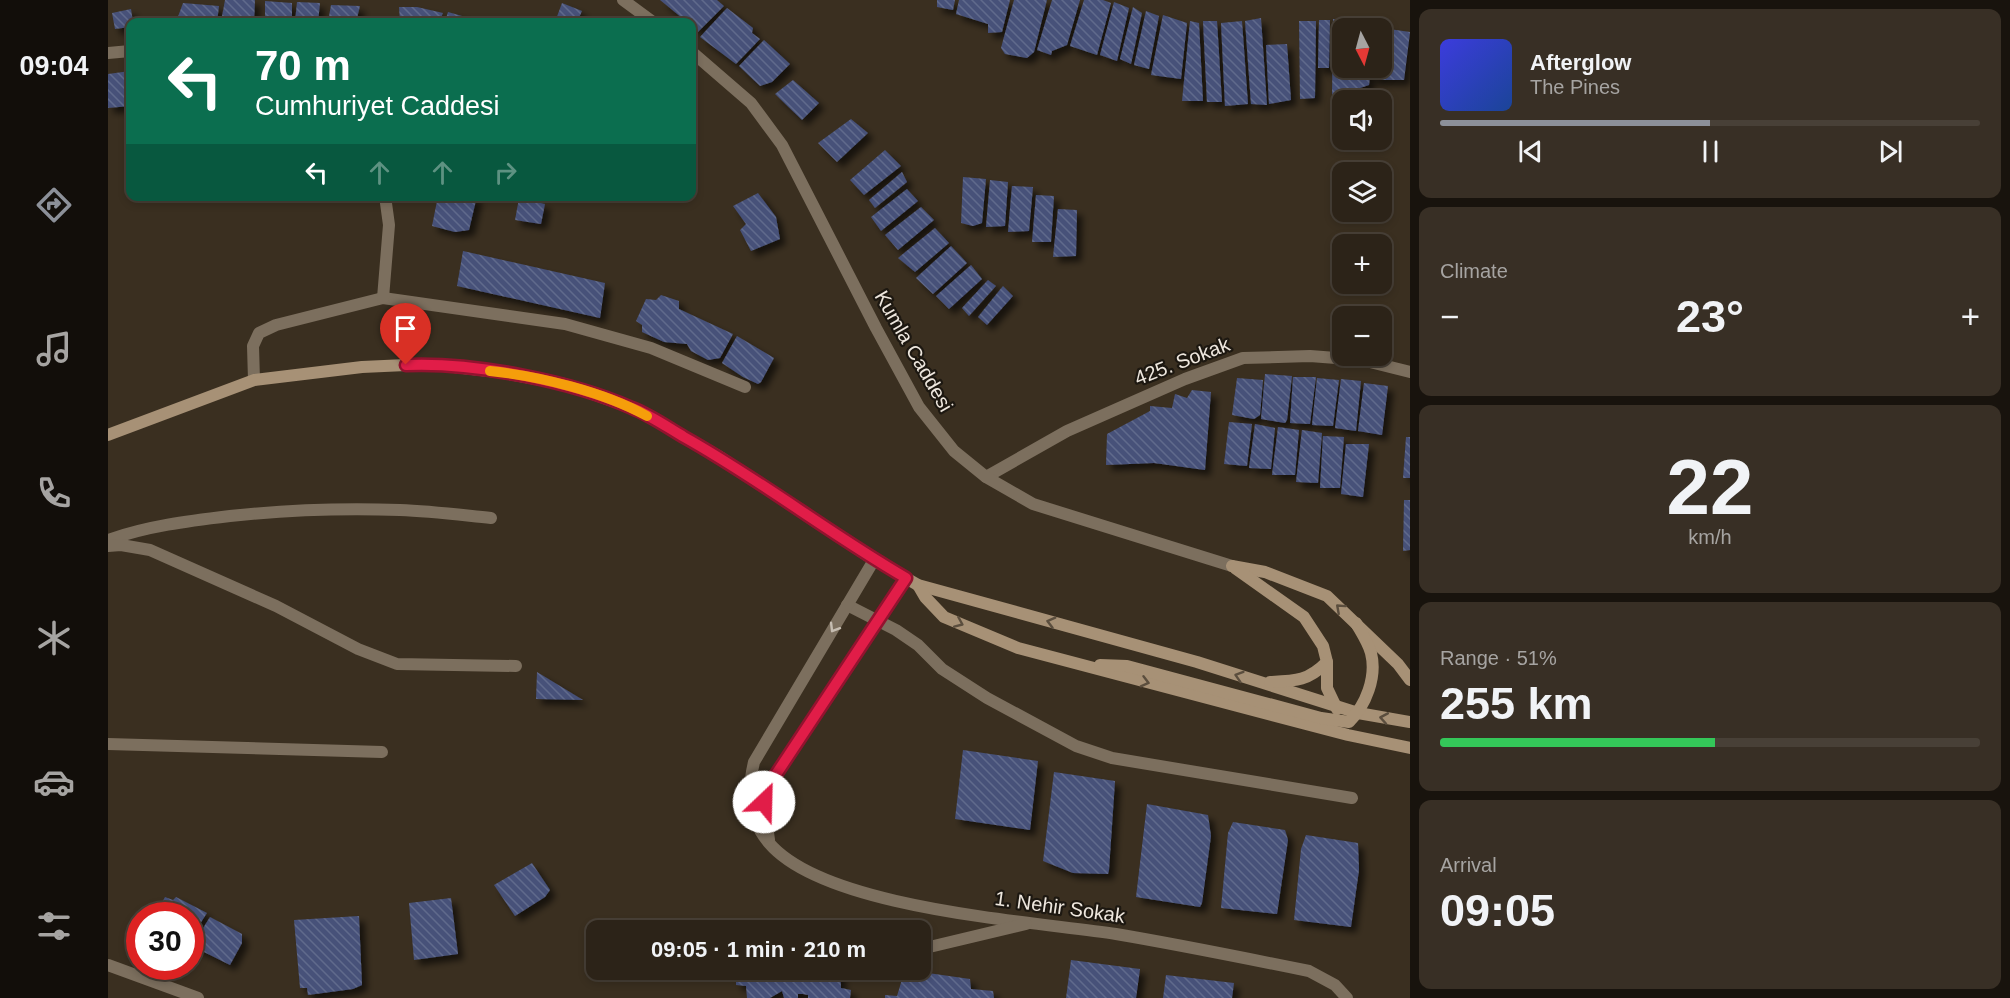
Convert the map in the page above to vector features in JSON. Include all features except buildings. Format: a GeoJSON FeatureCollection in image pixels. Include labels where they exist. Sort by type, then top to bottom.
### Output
{"type":"FeatureCollection","features":[{"type":"Feature","properties":{"kind":"main road"},"geometry":{"type":"LineString","coordinates":[[108,435],[254,380],[362,367],[428,364],[498,372],[564,384],[633,408],[720,457],[874,560],[912,582],[1197,662],[1358,713],[1410,722]]}},
{"type":"Feature","properties":{"kind":"main road"},"geometry":{"type":"LineString","coordinates":[[1232,566],[1265,572],[1327,596],[1398,664],[1410,680]]}},
{"type":"Feature","properties":{"kind":"main road"},"geometry":{"type":"LineString","coordinates":[[1232,566],[1304,617],[1323,646],[1327,662],[1327,688],[1335,705],[1355,729],[1373,740]]}},
{"type":"Feature","properties":{"kind":"main road"},"geometry":{"type":"LineString","coordinates":[[912,582],[944,617],[1018,648],[1348,735],[1410,748]]}},
{"type":"Feature","properties":{"kind":"main road"},"geometry":{"type":"LineString","coordinates":[[1349,722],[1358,713],[1366,696],[1373,670],[1371,651],[1356,623]]}},
{"type":"Feature","properties":{"kind":"main road"},"geometry":{"type":"LineString","coordinates":[[1261,682],[1294,681],[1307,678],[1327,662]]}},
{"type":"Feature","properties":{"kind":"main road"},"geometry":{"type":"LineString","coordinates":[[1075,663],[1127,666],[1321,718],[1349,722]]}},
{"type":"Feature","properties":{"kind":"street"},"geometry":{"type":"LineString","coordinates":[[623,0],[648,18]]}},
{"type":"Feature","properties":{"kind":"street"},"geometry":{"type":"LineString","coordinates":[[108,53],[126,51]]}},
{"type":"Feature","properties":{"kind":"street","name":"Kumla Caddesi"},"geometry":{"type":"LineString","coordinates":[[696,56],[751,104],[771,128],[919,407],[954,451],[986,477],[1033,504],[1232,566]]}},
{"type":"Feature","properties":{"kind":"street"},"geometry":{"type":"LineString","coordinates":[[383,298],[389,225],[386,201]]}},
{"type":"Feature","properties":{"kind":"street"},"geometry":{"type":"LineString","coordinates":[[254,380],[253,346],[259,333],[276,325],[383,298],[566,324],[651,348],[745,387]]}},
{"type":"Feature","properties":{"kind":"street","name":"425. Sokak"},"geometry":{"type":"LineString","coordinates":[[986,477],[1067,431],[1185,379],[1243,358],[1320,357],[1362,360],[1410,372]]}},
{"type":"Feature","properties":{"kind":"street"},"geometry":{"type":"LineString","coordinates":[[108,540],[134,531],[257,513],[401,510],[491,518]]}},
{"type":"Feature","properties":{"kind":"street"},"geometry":{"type":"LineString","coordinates":[[108,546],[121,545],[150,550],[276,606],[358,649],[397,664],[516,666]]}},
{"type":"Feature","properties":{"kind":"street","name":"1. Nehir Sokak"},"geometry":{"type":"LineString","coordinates":[[874,560],[754,762],[749,779],[749,798],[756,825],[770,844],[791,861],[821,878],[871,895],[936,909],[1117,934],[1309,970],[1335,985],[1347,998]]}},
{"type":"Feature","properties":{"kind":"street"},"geometry":{"type":"LineString","coordinates":[[770,844],[764,802],[769,785],[878,621],[912,582]]}},
{"type":"Feature","properties":{"kind":"street"},"geometry":{"type":"LineString","coordinates":[[847,605],[918,645],[942,669],[987,698],[1076,746],[1112,758],[1352,798]]}},
{"type":"Feature","properties":{"kind":"street"},"geometry":{"type":"LineString","coordinates":[[108,744],[382,752]]}},
{"type":"Feature","properties":{"kind":"street"},"geometry":{"type":"LineString","coordinates":[[931,947],[1033,922]]}},
{"type":"Feature","properties":{"kind":"street"},"geometry":{"type":"LineString","coordinates":[[108,964],[198,998]]}},
{"type":"Feature","properties":{"kind":"slow traffic"},"geometry":{"type":"LineString","coordinates":[[490,371],[564,384],[633,408],[647,416]]}},
{"type":"Feature","properties":{"kind":"route"},"geometry":{"type":"LineString","coordinates":[[406,365],[428,364],[498,372],[564,384],[633,408],[720,457],[804,511],[874,560],[906,578],[769,785],[764,802]]}}]}
